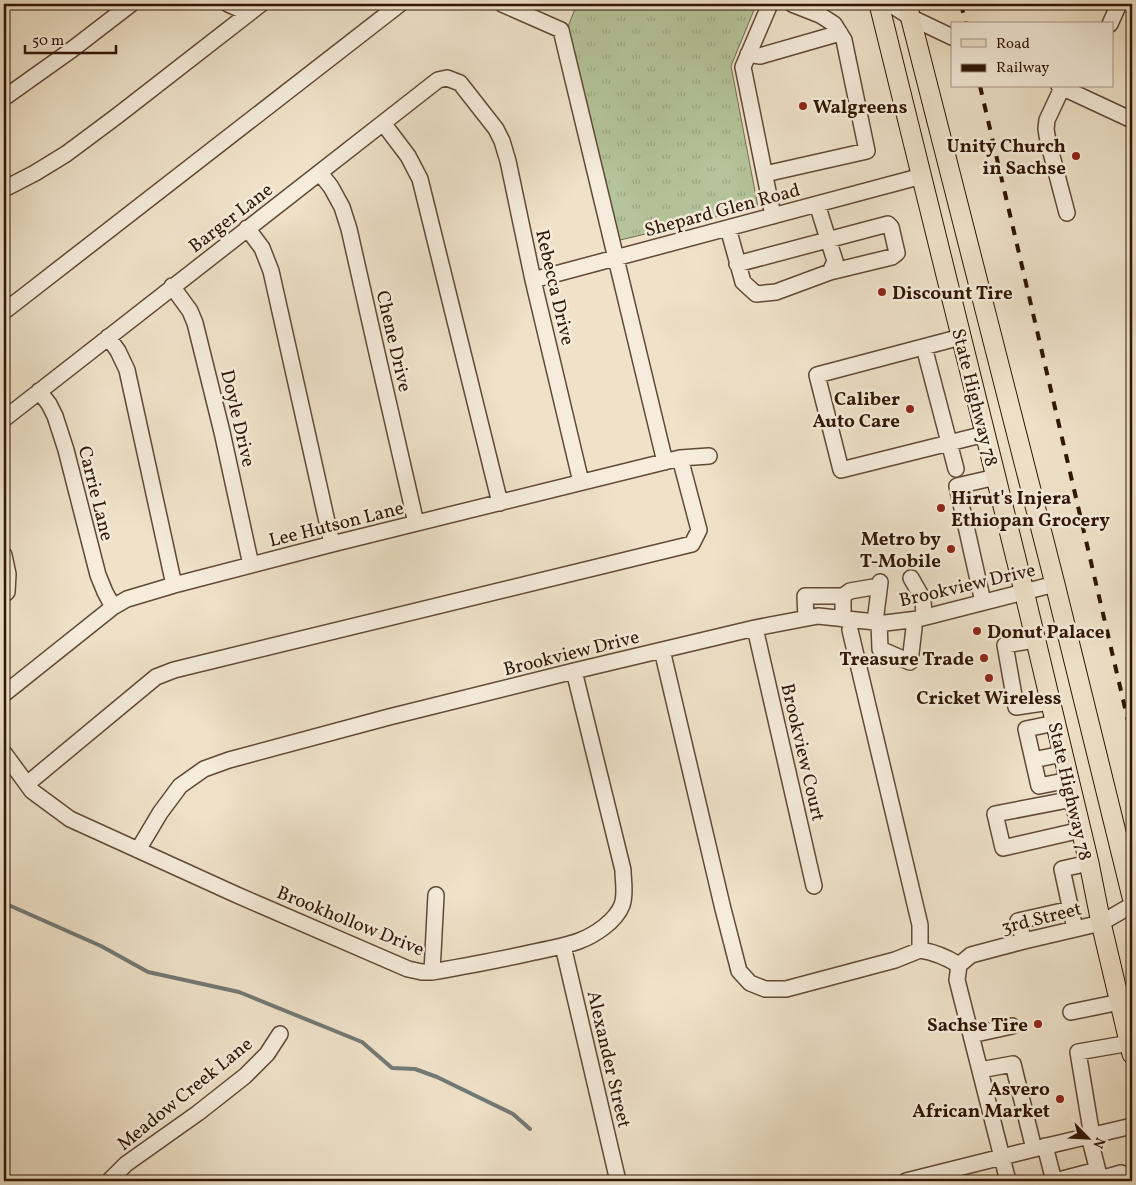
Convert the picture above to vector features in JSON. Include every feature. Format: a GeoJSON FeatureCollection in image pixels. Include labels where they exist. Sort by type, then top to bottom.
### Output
{"type":"FeatureCollection","features":[{"type":"Feature","properties":{"kind":"main road","name":"State Highway 78"},"geometry":{"type":"LineString","coordinates":[[879,4],[1036,640],[1131,1048]]}},
{"type":"Feature","properties":{"kind":"main road","name":"State Highway 78"},"geometry":{"type":"LineString","coordinates":[[908,11],[1055,584],[1132,897]]}},
{"type":"Feature","properties":{"kind":"street"},"geometry":{"type":"LineString","coordinates":[[4,98],[131,4]]}},
{"type":"Feature","properties":{"kind":"street"},"geometry":{"type":"LineString","coordinates":[[228,4],[248,13]]}},
{"type":"Feature","properties":{"kind":"street"},"geometry":{"type":"LineString","coordinates":[[4,189],[66,154],[261,4]]}},
{"type":"Feature","properties":{"kind":"street"},"geometry":{"type":"LineString","coordinates":[[4,310],[400,4]]}},
{"type":"Feature","properties":{"kind":"street"},"geometry":{"type":"LineString","coordinates":[[502,4],[561,30],[665,462]]}},
{"type":"Feature","properties":{"kind":"street"},"geometry":{"type":"LineString","coordinates":[[770,4],[742,67],[773,216]]}},
{"type":"Feature","properties":{"kind":"street"},"geometry":{"type":"LineString","coordinates":[[765,174],[867,151],[844,40],[834,24],[820,15],[792,4]]}},
{"type":"Feature","properties":{"kind":"street"},"geometry":{"type":"LineString","coordinates":[[890,4],[908,11],[951,36]]}},
{"type":"Feature","properties":{"kind":"street"},"geometry":{"type":"LineString","coordinates":[[1111,22],[1120,4]]}},
{"type":"Feature","properties":{"kind":"street"},"geometry":{"type":"LineString","coordinates":[[748,54],[760,56],[840,33]]}},
{"type":"Feature","properties":{"kind":"street","name":"Barger Lane"},"geometry":{"type":"LineString","coordinates":[[4,419],[438,80],[447,78],[460,83],[479,106]]}},
{"type":"Feature","properties":{"kind":"street"},"geometry":{"type":"LineString","coordinates":[[1061,88],[1046,129],[1067,213]]}},
{"type":"Feature","properties":{"kind":"street"},"geometry":{"type":"LineString","coordinates":[[1079,90],[1132,120]]}},
{"type":"Feature","properties":{"kind":"street","name":"Rebecca Drive"},"geometry":{"type":"LineString","coordinates":[[479,106],[496,129],[508,161],[533,280],[580,482]]}},
{"type":"Feature","properties":{"kind":"street"},"geometry":{"type":"LineString","coordinates":[[383,123],[408,156],[420,179],[500,503]]}},
{"type":"Feature","properties":{"kind":"street","name":"Chene Drive"},"geometry":{"type":"LineString","coordinates":[[320,173],[331,187],[342,207],[349,228],[416,523]]}},
{"type":"Feature","properties":{"kind":"street","name":"Shepard Glen Road"},"geometry":{"type":"LineString","coordinates":[[533,280],[922,176]]}},
{"type":"Feature","properties":{"kind":"street"},"geometry":{"type":"LineString","coordinates":[[817,204],[835,261],[830,272]]}},
{"type":"Feature","properties":{"kind":"street"},"geometry":{"type":"LineString","coordinates":[[728,228],[737,264],[742,282],[756,294],[776,292],[830,272],[892,257],[897,253],[891,227],[888,224],[737,264]]}},
{"type":"Feature","properties":{"kind":"street"},"geometry":{"type":"LineString","coordinates":[[248,228],[262,248],[271,271],[332,544]]}},
{"type":"Feature","properties":{"kind":"street","name":"Doyle Drive"},"geometry":{"type":"LineString","coordinates":[[172,286],[190,311],[195,324],[222,432],[251,565]]}},
{"type":"Feature","properties":{"kind":"street"},"geometry":{"type":"LineString","coordinates":[[108,337],[118,351],[127,370],[174,584]]}},
{"type":"Feature","properties":{"kind":"street"},"geometry":{"type":"LineString","coordinates":[[961,337],[817,375],[841,470],[985,434]]}},
{"type":"Feature","properties":{"kind":"street"},"geometry":{"type":"LineString","coordinates":[[924,347],[956,469]]}},
{"type":"Feature","properties":{"kind":"street","name":"Carrie Lane"},"geometry":{"type":"LineString","coordinates":[[39,391],[55,416],[66,450],[98,575],[104,592],[113,607]]}},
{"type":"Feature","properties":{"kind":"street","name":"Lee Hutson Lane"},"geometry":{"type":"LineString","coordinates":[[4,694],[113,607],[127,599],[174,584],[580,482],[680,458],[709,456]]}},
{"type":"Feature","properties":{"kind":"street"},"geometry":{"type":"LineString","coordinates":[[27,784],[156,677],[174,670],[692,544],[699,530],[680,458]]}},
{"type":"Feature","properties":{"kind":"street"},"geometry":{"type":"LineString","coordinates":[[983,602],[957,486],[996,477]]}},
{"type":"Feature","properties":{"kind":"street"},"geometry":{"type":"LineString","coordinates":[[4,555],[8,574],[7,592],[4,594]]}},
{"type":"Feature","properties":{"kind":"street"},"geometry":{"type":"LineString","coordinates":[[806,618],[805,596],[843,596],[850,591],[880,584],[877,622],[880,649],[910,662],[914,628],[923,600],[911,578]]}},
{"type":"Feature","properties":{"kind":"street","name":"Brookview Drive"},"geometry":{"type":"LineString","coordinates":[[138,850],[160,812],[180,786],[204,769],[229,760],[389,717],[755,628],[818,616],[847,624],[885,623],[918,618],[1055,584]]}},
{"type":"Feature","properties":{"kind":"street"},"geometry":{"type":"LineString","coordinates":[[843,596],[847,624],[920,925],[920,950]]}},
{"type":"Feature","properties":{"kind":"street","name":"Brookview Court"},"geometry":{"type":"LineString","coordinates":[[755,628],[814,886]]}},
{"type":"Feature","properties":{"kind":"street"},"geometry":{"type":"LineString","coordinates":[[1036,640],[1005,644],[1016,707],[1050,702]]}},
{"type":"Feature","properties":{"kind":"street"},"geometry":{"type":"LineString","coordinates":[[662,650],[739,971],[750,983],[765,989],[786,989],[895,960],[920,950],[941,955],[958,964],[957,980],[1008,1181]]}},
{"type":"Feature","properties":{"kind":"street","name":"Brookhollow Drive"},"geometry":{"type":"LineString","coordinates":[[4,753],[32,791],[70,819],[408,969],[432,972],[498,961],[580,941],[598,932],[614,918],[622,905],[624,892],[623,870],[574,671]]}},
{"type":"Feature","properties":{"kind":"street"},"geometry":{"type":"LineString","coordinates":[[1055,723],[1026,729],[1039,786],[1071,790]]}},
{"type":"Feature","properties":{"kind":"street"},"geometry":{"type":"LineString","coordinates":[[1033,760],[1062,754]]}},
{"type":"Feature","properties":{"kind":"street"},"geometry":{"type":"LineString","coordinates":[[1071,790],[995,814],[1003,848],[1081,830]]}},
{"type":"Feature","properties":{"kind":"street"},"geometry":{"type":"LineString","coordinates":[[1075,929],[1062,869],[1089,863]]}},
{"type":"Feature","properties":{"kind":"street"},"geometry":{"type":"LineString","coordinates":[[432,972],[436,895]]}},
{"type":"Feature","properties":{"kind":"street","name":"3rd Street"},"geometry":{"type":"LineString","coordinates":[[958,964],[971,955],[1101,923],[1132,905]]}},
{"type":"Feature","properties":{"kind":"street"},"geometry":{"type":"LineString","coordinates":[[1024,941],[1018,921],[1071,909]]}},
{"type":"Feature","properties":{"kind":"street","name":"Alexander Street"},"geometry":{"type":"LineString","coordinates":[[563,946],[618,1181]]}},
{"type":"Feature","properties":{"kind":"street"},"geometry":{"type":"LineString","coordinates":[[1071,1012],[1120,1002]]}},
{"type":"Feature","properties":{"kind":"street"},"geometry":{"type":"LineString","coordinates":[[971,1035],[1012,1026]]}},
{"type":"Feature","properties":{"kind":"street","name":"Meadow Creek Lane"},"geometry":{"type":"LineString","coordinates":[[109,1181],[126,1164],[198,1113],[245,1076],[267,1054],[280,1034]]}},
{"type":"Feature","properties":{"kind":"street"},"geometry":{"type":"LineString","coordinates":[[1099,1177],[1090,1136],[1078,1052],[1131,1048]]}},
{"type":"Feature","properties":{"kind":"street"},"geometry":{"type":"LineString","coordinates":[[980,1070],[1013,1064],[1040,1148],[1054,1181],[1121,1173],[1132,1178]]}},
{"type":"Feature","properties":{"kind":"street"},"geometry":{"type":"LineString","coordinates":[[906,1181],[1132,1126]]}},
{"type":"Feature","properties":{"kind":"green space"},"geometry":{"type":"Polygon","coordinates":[[[577,4],[756,5],[731,66],[758,207],[616,241],[567,29],[577,4]]]}},
{"type":"Feature","properties":{"kind":"waterway"},"geometry":{"type":"LineString","coordinates":[[4,903],[101,946],[148,972],[239,992],[362,1042],[392,1068],[415,1069],[437,1077],[513,1114],[530,1129]]}},
{"type":"Feature","properties":{"kind":"railway"},"geometry":{"type":"LineString","coordinates":[[961,4],[966,22]]}},
{"type":"Feature","properties":{"kind":"railway"},"geometry":{"type":"LineString","coordinates":[[980,88],[1132,738]]}},
{"type":"Feature","properties":{"kind":"place","name":"Walgreens"},"geometry":{"type":"Point","coordinates":[803,106]}},
{"type":"Feature","properties":{"kind":"place","name":"Unity Church in Sachse"},"geometry":{"type":"Point","coordinates":[1076,156]}},
{"type":"Feature","properties":{"kind":"place","name":"Discount Tire"},"geometry":{"type":"Point","coordinates":[882,292]}},
{"type":"Feature","properties":{"kind":"place","name":"Caliber Auto Care"},"geometry":{"type":"Point","coordinates":[910,409]}},
{"type":"Feature","properties":{"kind":"place","name":"Hirut's Injera Ethiopan Grocery"},"geometry":{"type":"Point","coordinates":[941,508]}},
{"type":"Feature","properties":{"kind":"place","name":"Metro by T-Mobile"},"geometry":{"type":"Point","coordinates":[951,549]}},
{"type":"Feature","properties":{"kind":"place","name":"Donut Palace"},"geometry":{"type":"Point","coordinates":[977,631]}},
{"type":"Feature","properties":{"kind":"place","name":"Treasure Trade"},"geometry":{"type":"Point","coordinates":[984,658]}},
{"type":"Feature","properties":{"kind":"place","name":"Cricket Wireless"},"geometry":{"type":"Point","coordinates":[989,678]}},
{"type":"Feature","properties":{"kind":"place","name":"Sachse Tire"},"geometry":{"type":"Point","coordinates":[1038,1024]}},
{"type":"Feature","properties":{"kind":"place","name":"Asvero African Market"},"geometry":{"type":"Point","coordinates":[1060,1099]}}]}
